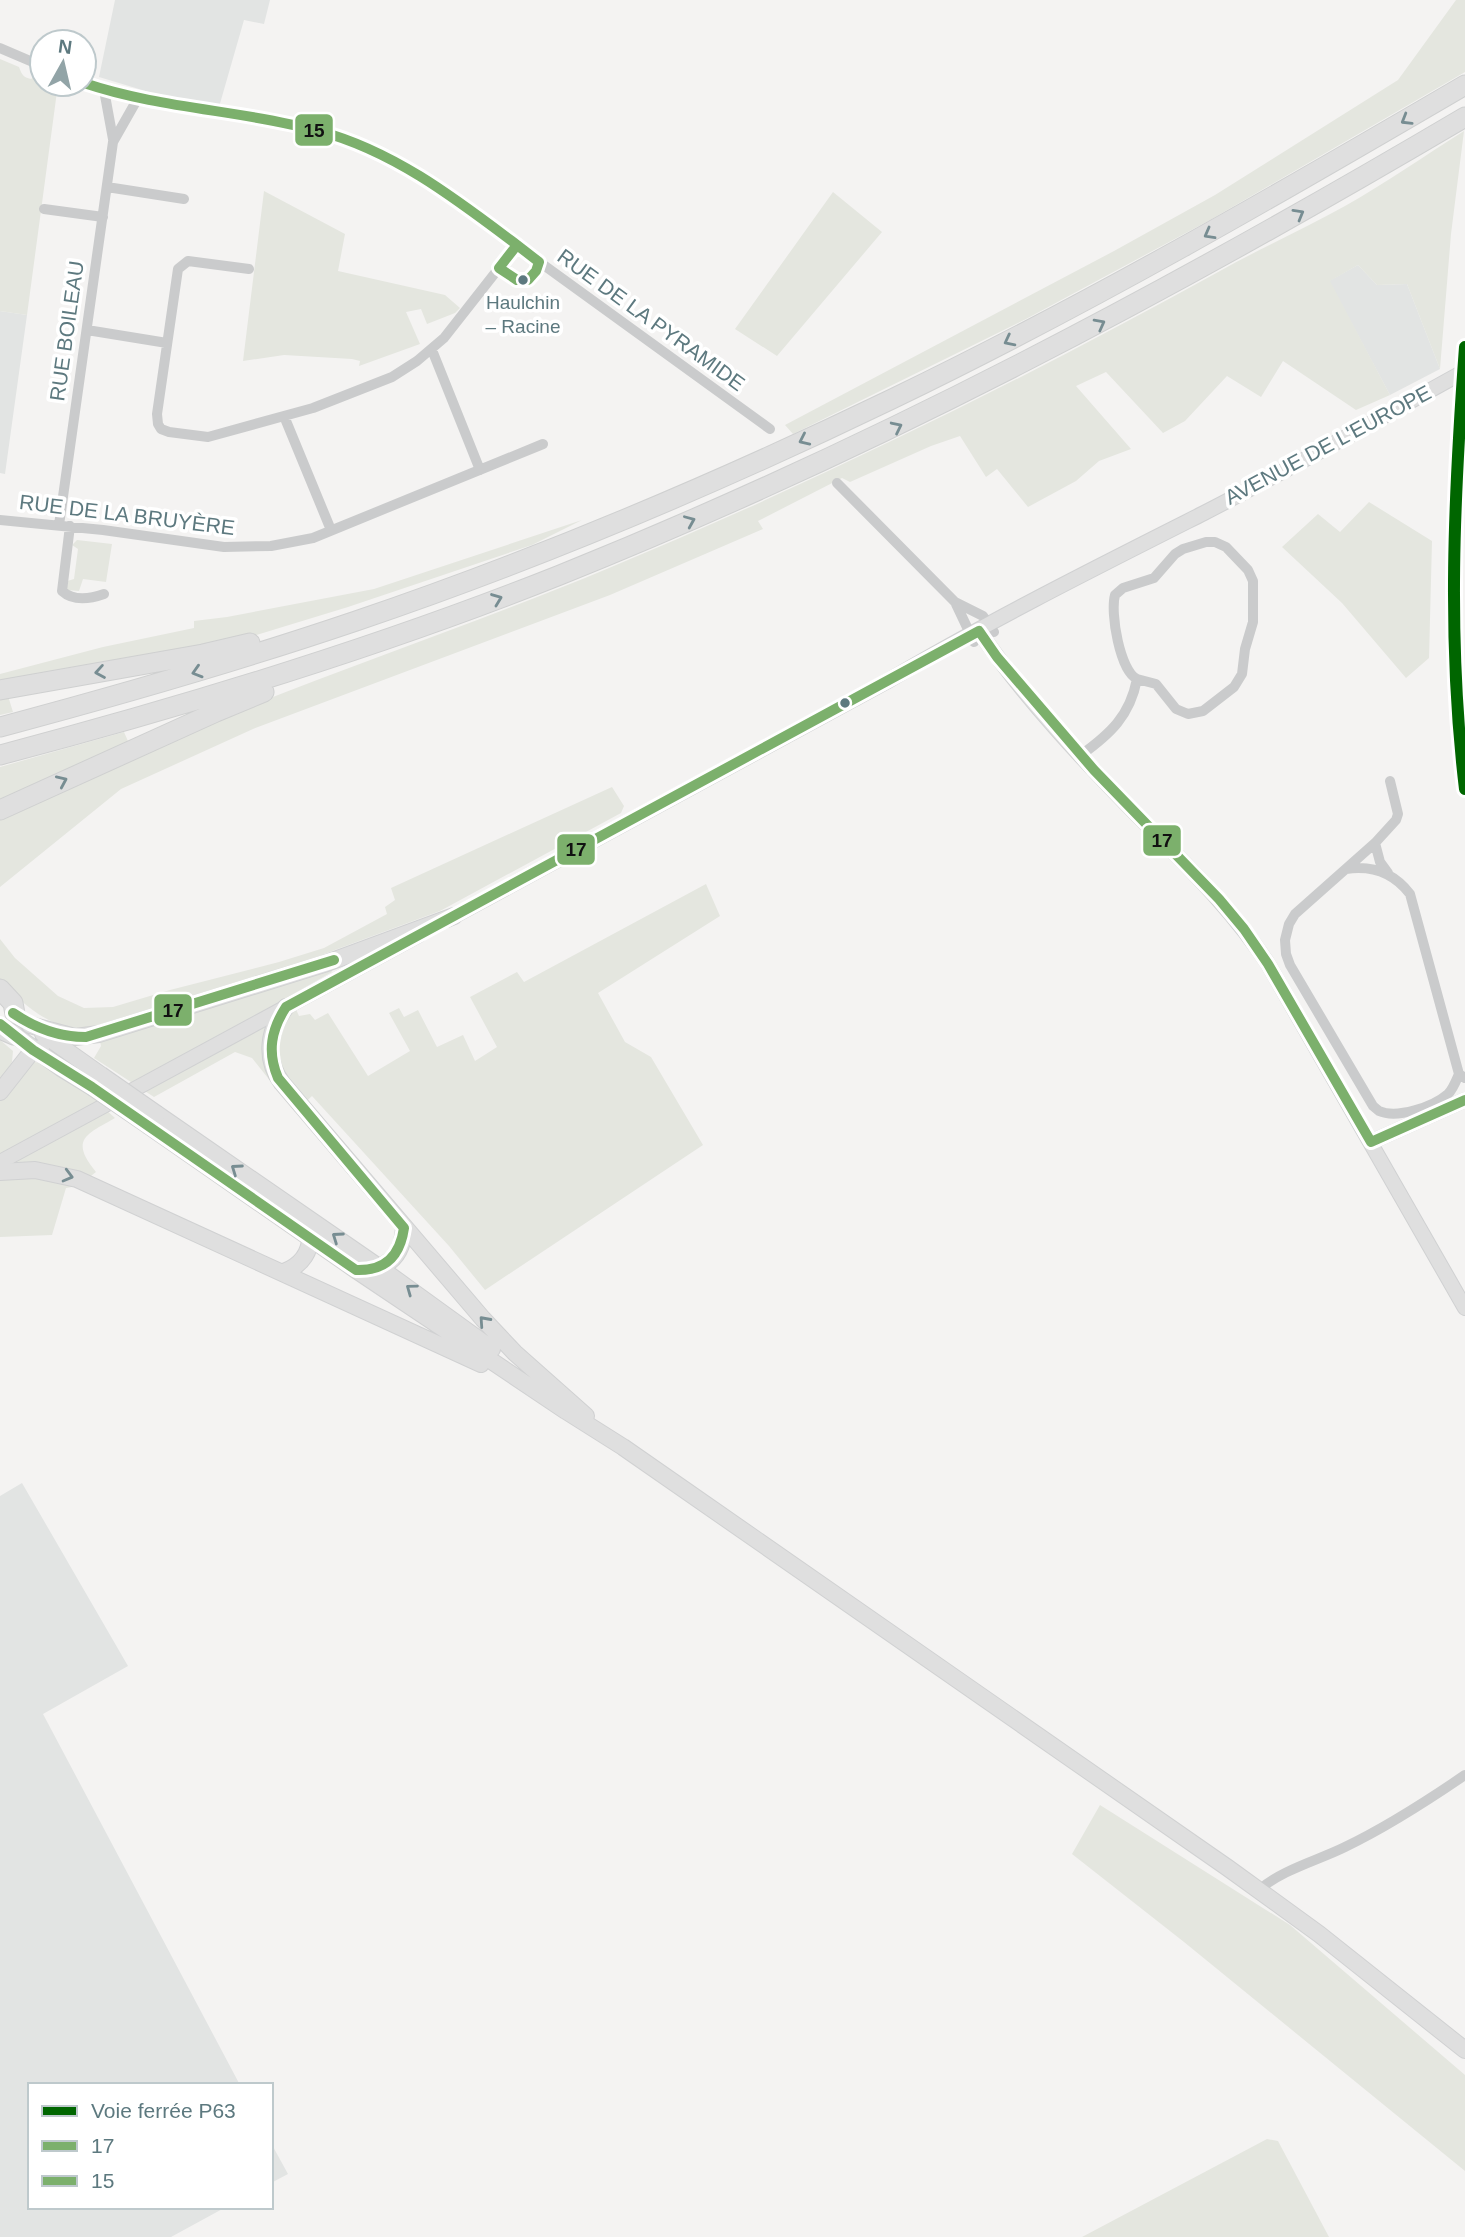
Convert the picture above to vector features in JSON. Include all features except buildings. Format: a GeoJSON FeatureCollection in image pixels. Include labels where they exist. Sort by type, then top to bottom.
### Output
{"type":"FeatureCollection","features":[{"type":"Feature","properties":{"kind":"highway"},"geometry":{"type":"LineString","coordinates":[[0,727],[226,663],[425,597],[665,502],[891,400],[1062,313],[1187,246],[1465,85]]}},
{"type":"Feature","properties":{"kind":"highway"},"geometry":{"type":"LineString","coordinates":[[0,755],[193,702],[433,623],[681,525],[937,407],[1089,330],[1196,272],[1465,117]]}},
{"type":"Feature","properties":{"kind":"highway"},"geometry":{"type":"LineString","coordinates":[[0,690],[203,654],[425,597]]}},
{"type":"Feature","properties":{"kind":"highway"},"geometry":{"type":"LineString","coordinates":[[0,810],[216,712],[368,653],[433,623]]}},
{"type":"Feature","properties":{"kind":"highway"},"geometry":{"type":"LineString","coordinates":[[0,989],[13,1003],[10,1022]]}},
{"type":"Feature","properties":{"kind":"main road","name":"AVENUE DE L'EUROPE"},"geometry":{"type":"LineString","coordinates":[[0,1162],[887,682],[1105,573],[1205,512],[1465,371]]}},
{"type":"Feature","properties":{"kind":"main road"},"geometry":{"type":"LineString","coordinates":[[982,634],[997,657],[1081,755],[1225,906],[1263,958],[1465,1308]]}},
{"type":"Feature","properties":{"kind":"main road"},"geometry":{"type":"LineString","coordinates":[[10,1022],[75,1037],[100,1034],[324,964],[454,916]]}},
{"type":"Feature","properties":{"kind":"main road"},"geometry":{"type":"LineString","coordinates":[[286,1007],[277,1020],[270,1046],[272,1065],[278,1078],[500,1338],[587,1418]]}},
{"type":"Feature","properties":{"kind":"main road"},"geometry":{"type":"LineString","coordinates":[[10,1022],[61,1047],[80,1060]]}},
{"type":"Feature","properties":{"kind":"main road"},"geometry":{"type":"LineString","coordinates":[[10,1022],[33,1049],[97,1081],[311,1239],[623,1447],[1259,1890],[1339,1949],[1465,2050]]}},
{"type":"Feature","properties":{"kind":"main road"},"geometry":{"type":"LineString","coordinates":[[97,1081],[84,1077],[80,1060],[85,1046],[100,1034]]}},
{"type":"Feature","properties":{"kind":"main road"},"geometry":{"type":"LineString","coordinates":[[0,1092],[33,1049],[61,1047]]}},
{"type":"Feature","properties":{"kind":"main road"},"geometry":{"type":"LineString","coordinates":[[1371,1142],[1465,1100]]}},
{"type":"Feature","properties":{"kind":"main road"},"geometry":{"type":"LineString","coordinates":[[153,1120],[292,1208],[380,1268],[623,1447]]}},
{"type":"Feature","properties":{"kind":"main road"},"geometry":{"type":"LineString","coordinates":[[0,1172],[36,1170],[77,1179],[469,1357],[550,1400]]}},
{"type":"Feature","properties":{"kind":"main road"},"geometry":{"type":"LineString","coordinates":[[284,1272],[303,1261],[311,1239],[307,1223],[292,1208]]}},
{"type":"Feature","properties":{"kind":"main road"},"geometry":{"type":"LineString","coordinates":[[356,1270],[380,1268],[391,1261],[398,1253],[404,1228]]}},
{"type":"Feature","properties":{"kind":"street"},"geometry":{"type":"LineString","coordinates":[[0,48],[28,60]]}},
{"type":"Feature","properties":{"kind":"street","name":"RUE DE LA PYRAMIDE"},"geometry":{"type":"LineString","coordinates":[[98,88],[138,98],[309,128],[347,139],[416,173],[770,429]]}},
{"type":"Feature","properties":{"kind":"street","name":"RUE BOILEAU"},"geometry":{"type":"LineString","coordinates":[[104,90],[113,142],[64,526],[62,591],[69,596],[89,599],[104,594]]}},
{"type":"Feature","properties":{"kind":"street","name":"RUE BOILEAU"},"geometry":{"type":"LineString","coordinates":[[113,142],[138,98]]}},
{"type":"Feature","properties":{"kind":"street"},"geometry":{"type":"LineString","coordinates":[[107,187],[184,199]]}},
{"type":"Feature","properties":{"kind":"street"},"geometry":{"type":"LineString","coordinates":[[44,209],[103,217]]}},
{"type":"Feature","properties":{"kind":"street"},"geometry":{"type":"LineString","coordinates":[[248,269],[192,261],[181,264],[177,272],[157,414],[159,427],[169,432],[204,437],[339,399],[386,380],[432,350],[517,245]]}},
{"type":"Feature","properties":{"kind":"street"},"geometry":{"type":"LineString","coordinates":[[87,330],[167,343]]}},
{"type":"Feature","properties":{"kind":"street"},"geometry":{"type":"LineString","coordinates":[[432,350],[480,470]]}},
{"type":"Feature","properties":{"kind":"street"},"geometry":{"type":"LineString","coordinates":[[284,416],[331,530]]}},
{"type":"Feature","properties":{"kind":"street","name":"RUE DE LA BRUYÈRE"},"geometry":{"type":"LineString","coordinates":[[0,520],[215,546],[284,544],[313,538],[543,444]]}},
{"type":"Feature","properties":{"kind":"street"},"geometry":{"type":"LineString","coordinates":[[837,483],[955,602],[982,634]]}},
{"type":"Feature","properties":{"kind":"street"},"geometry":{"type":"LineString","coordinates":[[1206,542],[1223,545],[1248,570],[1253,581],[1253,618],[1240,679],[1208,708],[1194,714],[1179,712],[1156,684],[1137,679],[1130,676],[1127,669],[1115,625],[1115,595],[1124,588],[1154,578],[1175,554],[1187,547],[1206,542]]}},
{"type":"Feature","properties":{"kind":"street"},"geometry":{"type":"LineString","coordinates":[[955,602],[980,614],[982,634]]}},
{"type":"Feature","properties":{"kind":"street"},"geometry":{"type":"LineString","coordinates":[[1081,755],[1113,731],[1129,705],[1137,679]]}},
{"type":"Feature","properties":{"kind":"street"},"geometry":{"type":"LineString","coordinates":[[1375,843],[1379,858],[1388,873],[1406,889],[1414,902],[1462,1076],[1445,1096],[1416,1109],[1392,1114],[1375,1109],[1290,965],[1285,946],[1288,929],[1298,910],[1375,843],[1398,817],[1390,781]]}},
{"type":"Feature","properties":{"kind":"street"},"geometry":{"type":"LineString","coordinates":[[1345,870],[1359,868],[1388,873]]}},
{"type":"Feature","properties":{"kind":"street"},"geometry":{"type":"LineString","coordinates":[[1263,958],[1285,946]]}},
{"type":"Feature","properties":{"kind":"street"},"geometry":{"type":"LineString","coordinates":[[1259,1890],[1274,1878],[1334,1853],[1378,1830],[1465,1775]]}},
{"type":"Feature","properties":{"kind":"shaded area"},"geometry":{"type":"Polygon","coordinates":[[[115,0],[270,0],[264,24],[244,20],[219,107],[172,99],[99,77],[115,0]]]}},
{"type":"Feature","properties":{"kind":"shaded area"},"geometry":{"type":"Polygon","coordinates":[[[1456,0],[1465,0],[1465,72],[1210,220],[1026,319],[793,434],[785,425],[1215,195],[1398,80],[1456,0]]]}},
{"type":"Feature","properties":{"kind":"shaded area"},"geometry":{"type":"Polygon","coordinates":[[[0,59],[19,67],[22,74],[28,78],[28,98],[56,98],[27,315],[0,311],[0,59]]]}},
{"type":"Feature","properties":{"kind":"shaded area"},"geometry":{"type":"Polygon","coordinates":[[[1464,131],[1451,234],[1440,369],[1407,284],[1377,285],[1358,265],[1330,281],[1390,395],[1356,410],[1283,361],[1261,397],[1227,376],[1185,421],[1163,433],[1106,372],[1076,386],[1131,449],[1099,461],[1076,481],[1028,507],[997,469],[986,477],[960,436],[850,482],[842,478],[758,521],[763,529],[610,595],[253,729],[121,789],[0,887],[0,767],[124,732],[134,755],[251,706],[550,592],[687,535],[842,465],[1070,352],[1345,206],[1464,131]]]}},
{"type":"Feature","properties":{"kind":"shaded area"},"geometry":{"type":"Polygon","coordinates":[[[264,191],[345,234],[338,271],[445,295],[460,308],[455,313],[427,324],[421,309],[406,312],[420,344],[359,366],[360,361],[352,359],[284,355],[243,361],[264,191]]]}},
{"type":"Feature","properties":{"kind":"shaded area"},"geometry":{"type":"Polygon","coordinates":[[[833,192],[882,232],[777,356],[735,329],[833,192]]]}},
{"type":"Feature","properties":{"kind":"shaded area"},"geometry":{"type":"Polygon","coordinates":[[[1358,265],[1377,285],[1407,284],[1440,369],[1390,395],[1329,281],[1358,265]]]}},
{"type":"Feature","properties":{"kind":"shaded area"},"geometry":{"type":"Polygon","coordinates":[[[0,311],[27,315],[5,474],[0,473],[0,311]]]}},
{"type":"Feature","properties":{"kind":"shaded area"},"geometry":{"type":"Polygon","coordinates":[[[1369,502],[1432,541],[1429,658],[1406,678],[1342,603],[1282,547],[1318,514],[1340,532],[1369,502]]]}},
{"type":"Feature","properties":{"kind":"shaded area"},"geometry":{"type":"Polygon","coordinates":[[[582,520],[532,545],[240,640],[4,683],[13,712],[0,715],[0,674],[103,647],[194,628],[194,621],[374,589],[582,520]]]}},
{"type":"Feature","properties":{"kind":"shaded area"},"geometry":{"type":"Polygon","coordinates":[[[77,540],[112,544],[106,582],[83,579],[79,591],[67,590],[64,582],[74,579],[78,549],[72,545],[77,540]]]}},
{"type":"Feature","properties":{"kind":"shaded area"},"geometry":{"type":"Polygon","coordinates":[[[612,787],[624,806],[621,813],[440,911],[324,954],[332,972],[290,996],[299,1016],[310,1014],[315,1020],[328,1013],[368,1076],[410,1051],[389,1013],[399,1008],[404,1017],[418,1010],[437,1047],[463,1035],[475,1061],[497,1047],[470,997],[517,972],[524,982],[706,884],[720,916],[598,993],[625,1042],[651,1057],[703,1145],[485,1290],[449,1246],[312,1096],[295,1112],[252,1058],[235,1052],[154,1097],[94,1058],[101,1046],[97,1027],[72,1028],[50,1021],[0,982],[0,939],[15,958],[58,996],[84,1008],[113,1007],[324,948],[387,914],[385,907],[395,900],[391,888],[612,787]]]}},
{"type":"Feature","properties":{"kind":"shaded area"},"geometry":{"type":"Polygon","coordinates":[[[0,1040],[13,1051],[12,1062],[0,1081],[0,1040]]]}},
{"type":"Feature","properties":{"kind":"shaded area"},"geometry":{"type":"Polygon","coordinates":[[[34,1062],[55,1068],[66,1075],[115,1118],[84,1139],[84,1152],[96,1172],[78,1186],[66,1188],[52,1235],[0,1237],[0,1098],[34,1062]]]}},
{"type":"Feature","properties":{"kind":"shaded area"},"geometry":{"type":"Polygon","coordinates":[[[22,1483],[128,1666],[43,1714],[239,2083],[28,2083],[28,2209],[222,2209],[171,2237],[0,2237],[0,1496],[22,1483]]]}},
{"type":"Feature","properties":{"kind":"shaded area"},"geometry":{"type":"Polygon","coordinates":[[[1100,1805],[1290,1925],[1465,2075],[1465,2171],[1072,1854],[1100,1805]]]}},
{"type":"Feature","properties":{"kind":"shaded area"},"geometry":{"type":"Polygon","coordinates":[[[1267,2139],[1278,2141],[1329,2237],[1082,2237],[1267,2139]]]}},
{"type":"Feature","properties":{"kind":"shaded area"},"geometry":{"type":"Polygon","coordinates":[[[273,2147],[288,2174],[273,2182],[273,2147]]]}},
{"type":"Feature","properties":{"kind":"rail line","name":"P63"},"geometry":{"type":"LineString","coordinates":[[1465,347],[1454,568],[1456,678],[1465,789]]}},
{"type":"Feature","properties":{"kind":"transit line","name":"15"},"geometry":{"type":"LineString","coordinates":[[98,87],[142,99],[290,124],[347,140],[423,178],[517,245]]}},
{"type":"Feature","properties":{"kind":"transit line","name":"15"},"geometry":{"type":"LineString","coordinates":[[517,245],[539,262],[536,271],[528,280],[517,280],[499,268],[517,245]]}},
{"type":"Feature","properties":{"kind":"transit line","name":"17"},"geometry":{"type":"LineString","coordinates":[[0,1024],[33,1050],[92,1087],[356,1270],[383,1265],[399,1247],[404,1228],[278,1078],[272,1059],[272,1041],[286,1007],[979,631],[997,657],[1094,770],[1219,899],[1244,929],[1268,964],[1371,1142]]}},
{"type":"Feature","properties":{"kind":"transit line","name":"17"},"geometry":{"type":"LineString","coordinates":[[13,1013],[48,1031],[86,1037],[334,960]]}},
{"type":"Feature","properties":{"kind":"transit line","name":"17"},"geometry":{"type":"LineString","coordinates":[[1371,1142],[1465,1100]]}},
{"type":"Feature","properties":{"kind":"place","name":"Haulchin – Racine"},"geometry":{"type":"Point","coordinates":[523,280]}}]}
